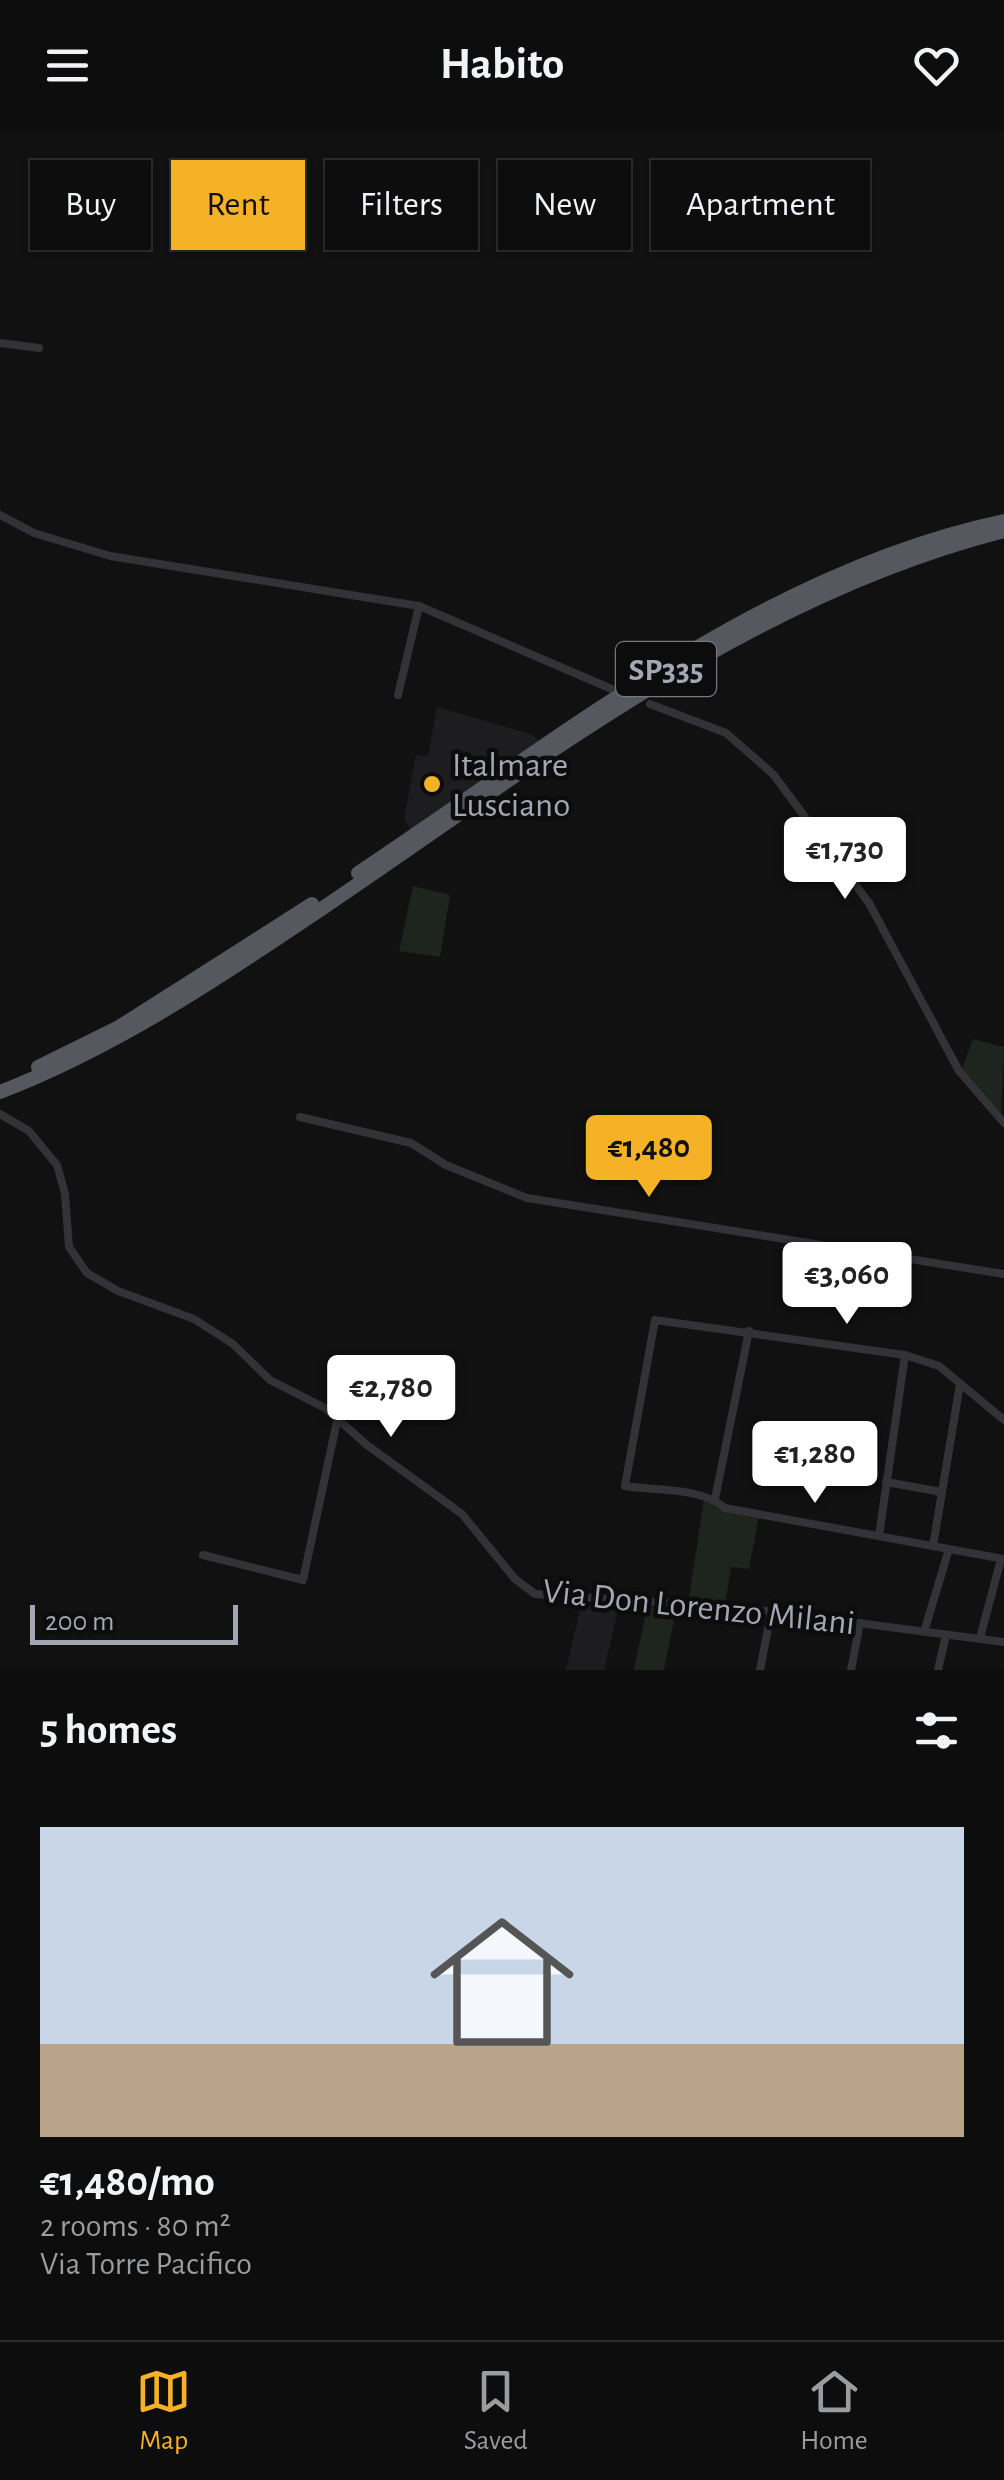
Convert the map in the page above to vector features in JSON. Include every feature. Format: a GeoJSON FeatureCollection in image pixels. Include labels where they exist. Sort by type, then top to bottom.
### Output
{"type":"FeatureCollection","features":[{"type":"Feature","properties":{"kind":"highway","name":"SP335"},"geometry":{"type":"LineString","coordinates":[[0,1082],[119,1027],[351,885],[601,710],[778,604],[861,566],[1004,521]]}},
{"type":"Feature","properties":{"kind":"highway","name":"SP335"},"geometry":{"type":"LineString","coordinates":[[0,1092],[117,1040],[717,650],[876,572],[1004,531]]}},
{"type":"Feature","properties":{"kind":"street"},"geometry":{"type":"LineString","coordinates":[[0,343],[39,348]]}},
{"type":"Feature","properties":{"kind":"street"},"geometry":{"type":"LineString","coordinates":[[0,515],[34,533],[110,556],[419,606],[614,690]]}},
{"type":"Feature","properties":{"kind":"street"},"geometry":{"type":"LineString","coordinates":[[398,694],[419,606]]}},
{"type":"Feature","properties":{"kind":"street"},"geometry":{"type":"LineString","coordinates":[[650,704],[726,733],[773,774],[869,903],[959,1071],[1004,1124]]}},
{"type":"Feature","properties":{"kind":"street","name":"Via Don Lorenzo Milani"},"geometry":{"type":"LineString","coordinates":[[0,1114],[30,1131],[57,1165],[66,1194],[69,1247],[88,1273],[118,1291],[194,1318],[233,1344],[270,1380],[325,1408],[462,1514],[515,1579],[534,1594],[771,1612],[1004,1642]]}},
{"type":"Feature","properties":{"kind":"street"},"geometry":{"type":"LineString","coordinates":[[300,1118],[411,1143],[446,1165],[527,1198],[1004,1274]]}},
{"type":"Feature","properties":{"kind":"street"},"geometry":{"type":"LineString","coordinates":[[980,1638],[1002,1559],[725,1508],[715,1500],[625,1486],[655,1320],[905,1355],[938,1366],[1004,1420]]}},
{"type":"Feature","properties":{"kind":"street"},"geometry":{"type":"LineString","coordinates":[[715,1500],[749,1331]]}},
{"type":"Feature","properties":{"kind":"street"},"geometry":{"type":"LineString","coordinates":[[879,1536],[905,1355]]}},
{"type":"Feature","properties":{"kind":"street"},"geometry":{"type":"LineString","coordinates":[[934,1546],[960,1384]]}},
{"type":"Feature","properties":{"kind":"street"},"geometry":{"type":"LineString","coordinates":[[203,1555],[302,1580],[337,1421]]}},
{"type":"Feature","properties":{"kind":"street"},"geometry":{"type":"LineString","coordinates":[[886,1482],[942,1492]]}},
{"type":"Feature","properties":{"kind":"street"},"geometry":{"type":"LineString","coordinates":[[924,1632],[948,1549]]}},
{"type":"Feature","properties":{"kind":"street"},"geometry":{"type":"LineString","coordinates":[[760,1670],[771,1612]]}},
{"type":"Feature","properties":{"kind":"street"},"geometry":{"type":"LineString","coordinates":[[851,1670],[860,1622]]}},
{"type":"Feature","properties":{"kind":"street"},"geometry":{"type":"LineString","coordinates":[[938,1670],[946,1635]]}},
{"type":"Feature","properties":{"kind":"shaded area"},"geometry":{"type":"Polygon","coordinates":[[[437,707],[534,735],[540,744],[411,831],[404,818],[416,755],[428,756],[437,707]]]}},
{"type":"Feature","properties":{"kind":"shaded area"},"geometry":{"type":"Polygon","coordinates":[[[413,886],[450,895],[440,957],[399,951],[413,886]]]}},
{"type":"Feature","properties":{"kind":"shaded area"},"geometry":{"type":"Polygon","coordinates":[[[973,1039],[1004,1047],[1001,1118],[961,1071],[973,1039]]]}},
{"type":"Feature","properties":{"kind":"shaded area"},"geometry":{"type":"Polygon","coordinates":[[[704,1500],[759,1516],[749,1569],[731,1567],[725,1605],[688,1603],[704,1500]]]}},
{"type":"Feature","properties":{"kind":"shaded area"},"geometry":{"type":"Polygon","coordinates":[[[581,1605],[619,1606],[604,1670],[566,1670],[581,1605]]]}},
{"type":"Feature","properties":{"kind":"shaded area"},"geometry":{"type":"Polygon","coordinates":[[[647,1607],[676,1609],[664,1670],[634,1670],[647,1607]]]}},
{"type":"Feature","properties":{"kind":"place","name":"Italmare Lusciano"},"geometry":{"type":"Point","coordinates":[432,784]}}]}
